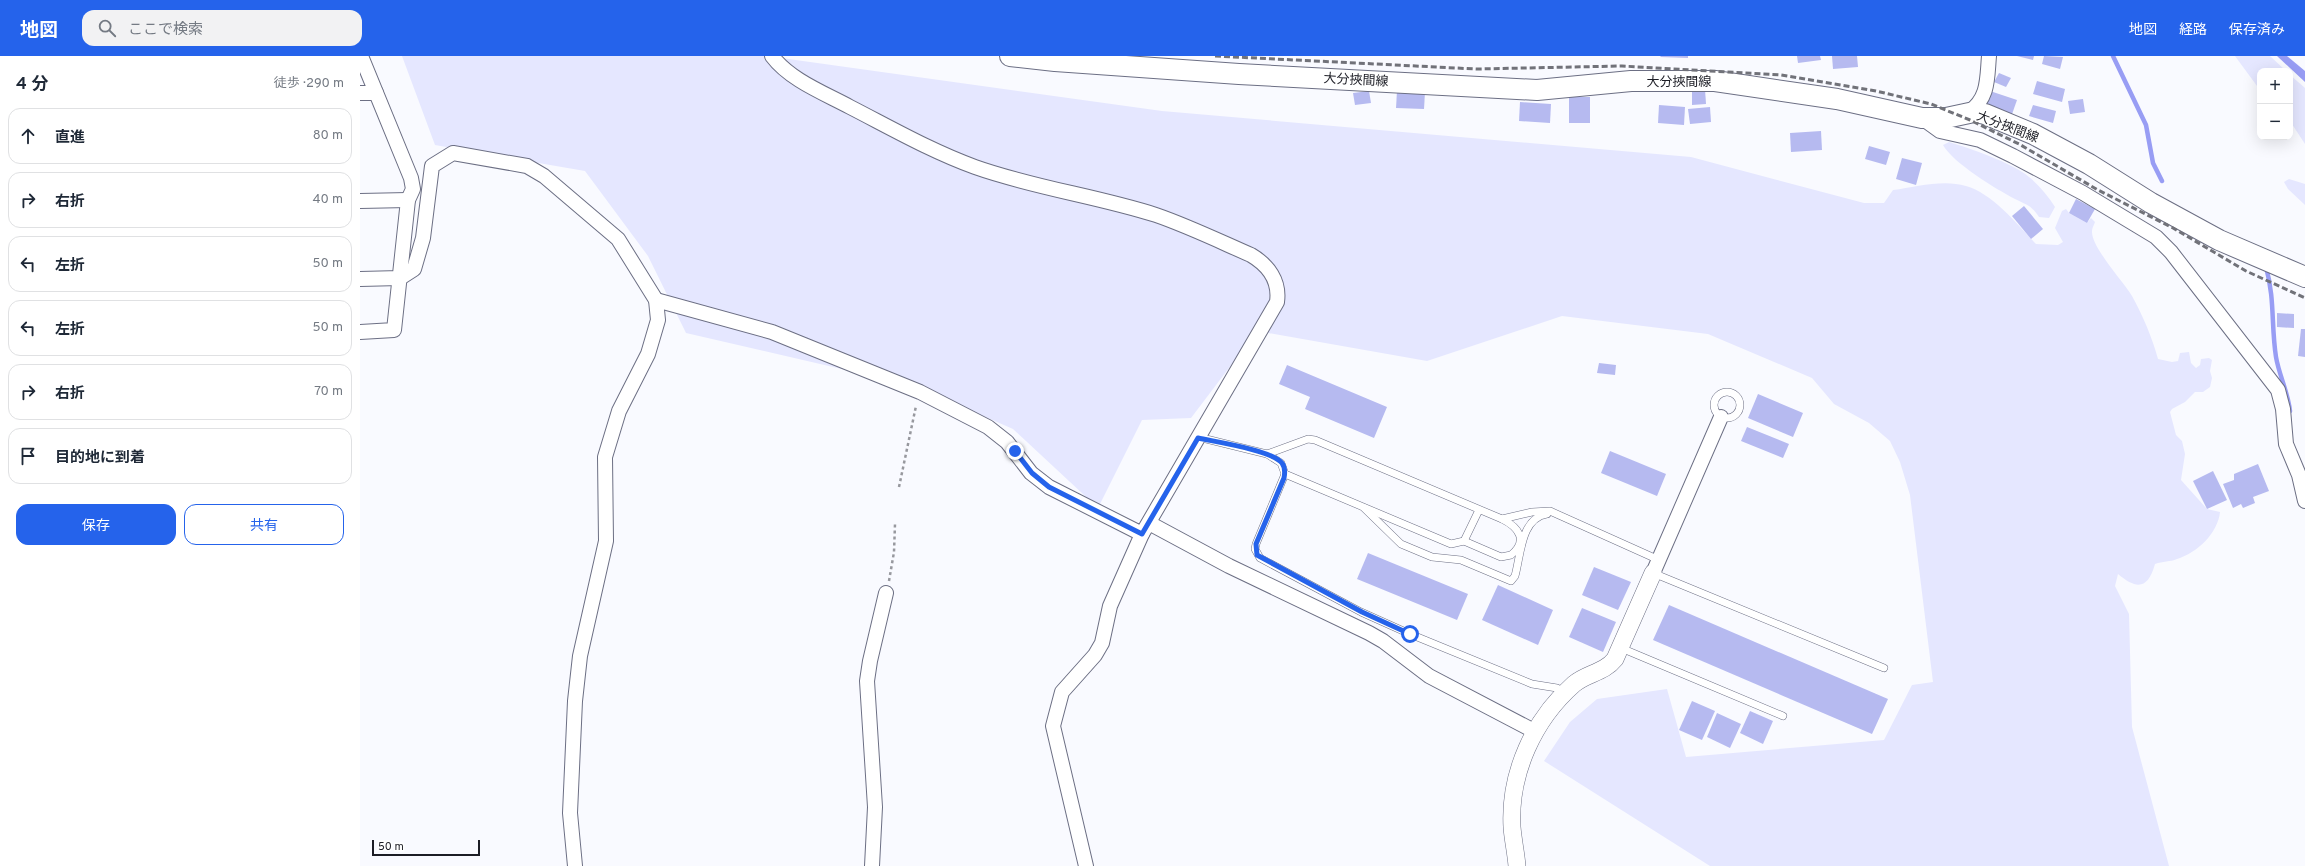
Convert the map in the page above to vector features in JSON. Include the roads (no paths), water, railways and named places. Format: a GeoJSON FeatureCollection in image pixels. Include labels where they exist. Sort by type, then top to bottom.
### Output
{"type":"FeatureCollection","features":[{"type":"Feature","properties":{"kind":"main road","name":"大分挾間線"},"geometry":{"type":"LineString","coordinates":[[1010,56],[1055,61],[1239,74],[1537,90],[1631,81],[1715,81],[1837,99],[1922,118],[1946,118],[1969,112],[1985,114],[2033,134],[2089,164],[2151,203],[2219,240],[2305,277]]}},
{"type":"Feature","properties":{"kind":"street"},"geometry":{"type":"LineString","coordinates":[[360,332],[394,330],[408,200],[413,189],[411,178],[361,56]]}},
{"type":"Feature","properties":{"kind":"street"},"geometry":{"type":"LineString","coordinates":[[772,56],[778,64],[820,91],[918,143],[948,156],[1003,176],[1157,216],[1260,260],[1266,266],[1278,288],[1276,302],[1145,529],[1110,606],[1102,643],[1095,655],[1062,692],[1053,726],[1086,866]]}},
{"type":"Feature","properties":{"kind":"street"},"geometry":{"type":"LineString","coordinates":[[1969,112],[1979,104],[1984,96],[1989,56]]}},
{"type":"Feature","properties":{"kind":"street"},"geometry":{"type":"LineString","coordinates":[[360,93],[376,93]]}},
{"type":"Feature","properties":{"kind":"street"},"geometry":{"type":"LineString","coordinates":[[1922,118],[1940,131],[1980,140],[2012,156],[2126,218],[2164,244],[2278,390],[2284,409],[2286,444],[2299,475],[2305,501]]}},
{"type":"Feature","properties":{"kind":"street"},"geometry":{"type":"LineString","coordinates":[[360,279],[400,278],[414,269],[423,238],[432,166],[453,153],[527,166],[544,176],[618,239],[656,300],[658,320],[648,354],[619,411],[605,457],[606,541],[580,656],[575,700],[570,813],[575,866]]}},
{"type":"Feature","properties":{"kind":"street"},"geometry":{"type":"LineString","coordinates":[[360,201],[408,200]]}},
{"type":"Feature","properties":{"kind":"street"},"geometry":{"type":"LineString","coordinates":[[656,300],[772,332],[920,392],[988,427],[1007,442],[1032,473],[1049,487],[1229,566],[1369,633],[1383,641],[1429,676],[1534,731]]}},
{"type":"Feature","properties":{"kind":"street"},"geometry":{"type":"LineString","coordinates":[[1517,866],[1512,827],[1512,807],[1515,785],[1534,731],[1540,721],[1577,682],[1610,665],[1621,648],[1721,417]]}},
{"type":"Feature","properties":{"kind":"street"},"geometry":{"type":"LineString","coordinates":[[872,866],[875,807],[867,681],[870,661],[886,593]]}},
{"type":"Feature","properties":{"kind":"lane"},"geometry":{"type":"LineString","coordinates":[[1198,438],[1267,454],[1281,463],[1285,474],[1256,544],[1255,550],[1260,558],[1355,609],[1403,631],[1532,684],[1557,688],[1565,694]]}},
{"type":"Feature","properties":{"kind":"lane"},"geometry":{"type":"LineString","coordinates":[[1267,454],[1308,439],[1315,440],[1514,525],[1520,535],[1518,547],[1511,555],[1501,557],[1464,541],[1451,544],[1285,474]]}},
{"type":"Feature","properties":{"kind":"lane"},"geometry":{"type":"LineString","coordinates":[[1364,508],[1401,544],[1432,557],[1461,560],[1511,581],[1516,576],[1529,524],[1537,517],[1554,513]]}},
{"type":"Feature","properties":{"kind":"lane"},"geometry":{"type":"LineString","coordinates":[[1464,541],[1479,510]]}},
{"type":"Feature","properties":{"kind":"lane"},"geometry":{"type":"LineString","coordinates":[[1502,519],[1543,510],[1554,513],[1656,567],[1884,668]]}},
{"type":"Feature","properties":{"kind":"lane"},"geometry":{"type":"LineString","coordinates":[[1621,648],[1783,716]]}},
{"type":"Feature","properties":{"kind":"water"},"geometry":{"type":"Polygon","coordinates":[[[2277,56],[2287,56],[2305,71],[2305,82],[2293,71],[2293,68],[2290,68],[2277,56]]]}},
{"type":"Feature","properties":{"kind":"waterway"},"geometry":{"type":"LineString","coordinates":[[2113,56],[2146,125],[2153,163],[2162,181]]}},
{"type":"Feature","properties":{"kind":"waterway"},"geometry":{"type":"LineString","coordinates":[[2266,267],[2271,290],[2276,357],[2290,411]]}},
{"type":"Feature","properties":{"kind":"railway"},"geometry":{"type":"LineString","coordinates":[[1215,56],[1476,69],[1622,66],[1781,75],[1876,91],[1931,104],[1970,120],[2019,144],[2098,190],[2173,228],[2246,271],[2305,298]]}}]}
